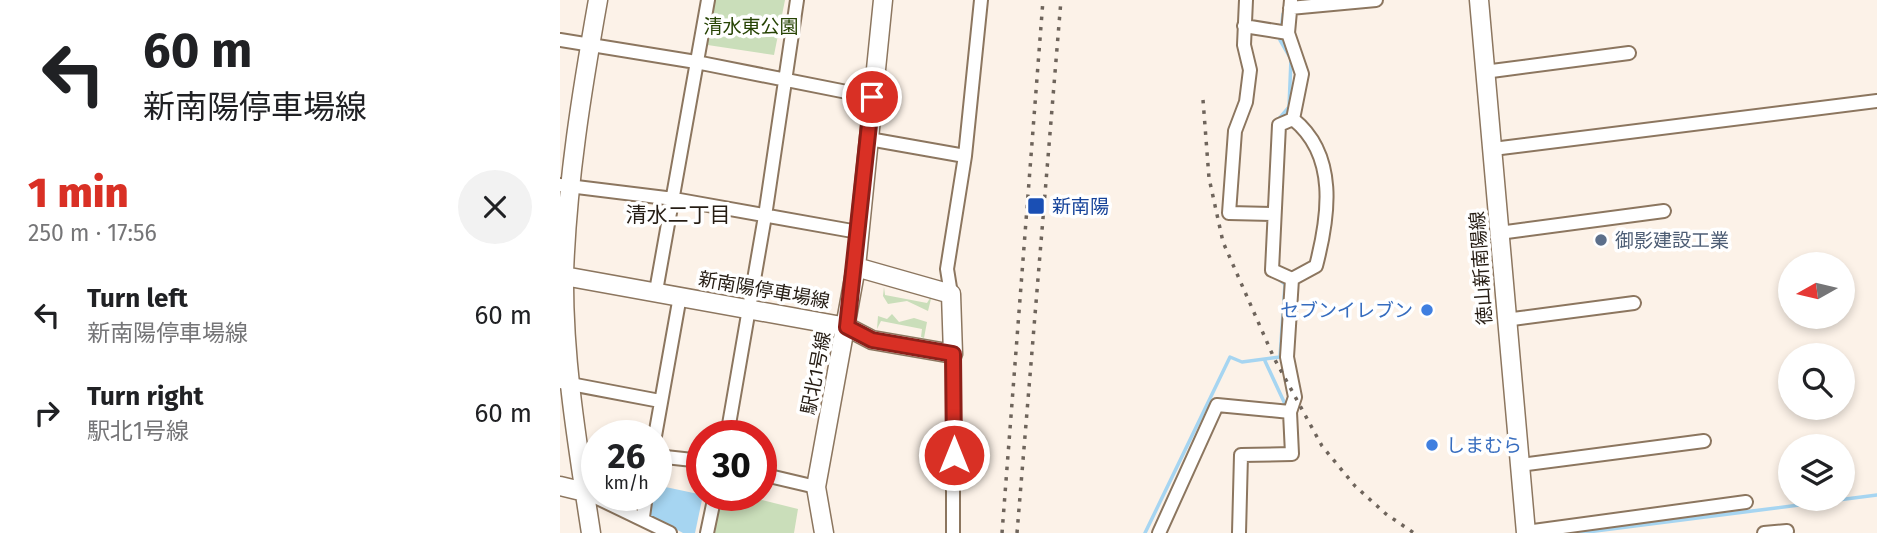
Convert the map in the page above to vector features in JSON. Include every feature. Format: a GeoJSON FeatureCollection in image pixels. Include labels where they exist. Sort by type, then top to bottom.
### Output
{"type":"FeatureCollection","features":[{"type":"Feature","properties":{"kind":"main road"},"geometry":{"type":"LineString","coordinates":[[581,470],[565,383],[562,276],[565,186],[598,0]]}},
{"type":"Feature","properties":{"kind":"main road","name":"駅北1号線"},"geometry":{"type":"LineString","coordinates":[[823,532],[816,487],[856,267],[883,0]]}},
{"type":"Feature","properties":{"kind":"main road","name":"徳山新南陽線"},"geometry":{"type":"LineString","coordinates":[[1479,0],[1505,320],[1526,532]]}},
{"type":"Feature","properties":{"kind":"main road"},"geometry":{"type":"LineString","coordinates":[[856,267],[951,294],[953,354]]}},
{"type":"Feature","properties":{"kind":"main road","name":"新南陽停車場線"},"geometry":{"type":"LineString","coordinates":[[562,276],[847,327],[872,340],[953,354]]}},
{"type":"Feature","properties":{"kind":"main road"},"geometry":{"type":"LineString","coordinates":[[560,485],[581,491]]}},
{"type":"Feature","properties":{"kind":"main road"},"geometry":{"type":"LineString","coordinates":[[588,511],[591,533]]}},
{"type":"Feature","properties":{"kind":"street"},"geometry":{"type":"LineString","coordinates":[[656,291],[708,0]]}},
{"type":"Feature","properties":{"kind":"street"},"geometry":{"type":"LineString","coordinates":[[730,420],[750,310],[797,0]]}},
{"type":"Feature","properties":{"kind":"street"},"geometry":{"type":"LineString","coordinates":[[951,294],[947,269],[965,156],[981,0]]}},
{"type":"Feature","properties":{"kind":"street"},"geometry":{"type":"LineString","coordinates":[[1245,0],[1244,26],[1250,70],[1246,102],[1235,131],[1229,213],[1274,214]]}},
{"type":"Feature","properties":{"kind":"street"},"geometry":{"type":"LineString","coordinates":[[1293,119],[1302,74],[1288,33],[1291,4],[1376,0]]}},
{"type":"Feature","properties":{"kind":"street"},"geometry":{"type":"LineString","coordinates":[[1244,26],[1288,33]]}},
{"type":"Feature","properties":{"kind":"street"},"geometry":{"type":"LineString","coordinates":[[560,40],[696,62],[872,97]]}},
{"type":"Feature","properties":{"kind":"street"},"geometry":{"type":"LineString","coordinates":[[1484,72],[1629,53]]}},
{"type":"Feature","properties":{"kind":"street"},"geometry":{"type":"LineString","coordinates":[[1493,149],[1877,101]]}},
{"type":"Feature","properties":{"kind":"street"},"geometry":{"type":"LineString","coordinates":[[1292,279],[1272,270],[1279,125],[1293,119]]}},
{"type":"Feature","properties":{"kind":"street"},"geometry":{"type":"LineString","coordinates":[[1292,279],[1316,266],[1324,235],[1327,176],[1317,146],[1307,130],[1293,119]]}},
{"type":"Feature","properties":{"kind":"street"},"geometry":{"type":"LineString","coordinates":[[869,139],[965,156]]}},
{"type":"Feature","properties":{"kind":"street"},"geometry":{"type":"LineString","coordinates":[[565,186],[674,199],[858,233]]}},
{"type":"Feature","properties":{"kind":"street"},"geometry":{"type":"LineString","coordinates":[[1499,233],[1664,211]]}},
{"type":"Feature","properties":{"kind":"street"},"geometry":{"type":"LineString","coordinates":[[1239,533],[1241,455],[1292,454],[1290,412],[1295,397],[1287,357],[1292,279]]}},
{"type":"Feature","properties":{"kind":"street"},"geometry":{"type":"LineString","coordinates":[[657,420],[680,296]]}},
{"type":"Feature","properties":{"kind":"street"},"geometry":{"type":"LineString","coordinates":[[1505,320],[1634,303]]}},
{"type":"Feature","properties":{"kind":"street"},"geometry":{"type":"LineString","coordinates":[[953,354],[953,533]]}},
{"type":"Feature","properties":{"kind":"street"},"geometry":{"type":"LineString","coordinates":[[565,383],[660,401]]}},
{"type":"Feature","properties":{"kind":"street"},"geometry":{"type":"LineString","coordinates":[[1159,533],[1217,405],[1290,412]]}},
{"type":"Feature","properties":{"kind":"street"},"geometry":{"type":"LineString","coordinates":[[1520,465],[1704,441]]}},
{"type":"Feature","properties":{"kind":"street"},"geometry":{"type":"LineString","coordinates":[[777,478],[816,487]]}},
{"type":"Feature","properties":{"kind":"street"},"geometry":{"type":"LineString","coordinates":[[1526,532],[1746,502]]}},
{"type":"Feature","properties":{"kind":"street"},"geometry":{"type":"LineString","coordinates":[[629,511],[670,533]]}},
{"type":"Feature","properties":{"kind":"street"},"geometry":{"type":"LineString","coordinates":[[643,517],[644,511]]}},
{"type":"Feature","properties":{"kind":"street"},"geometry":{"type":"LineString","coordinates":[[707,533],[712,511]]}},
{"type":"Feature","properties":{"kind":"street"},"geometry":{"type":"LineString","coordinates":[[1764,533],[1787,531]]}},
{"type":"Feature","properties":{"kind":"green space","name":"清水東公園"},"geometry":{"type":"Polygon","coordinates":[[[710,0],[785,0],[774,55],[701,44],[710,0]]]}},
{"type":"Feature","properties":{"kind":"green space"},"geometry":{"type":"Polygon","coordinates":[[[884,287],[885,295],[927,303],[932,295],[928,311],[907,301],[888,304],[883,296],[884,287]]]}},
{"type":"Feature","properties":{"kind":"green space"},"geometry":{"type":"Polygon","coordinates":[[[892,314],[899,322],[914,318],[927,322],[924,338],[921,337],[922,329],[881,321],[877,329],[878,316],[887,319],[892,314]]]}},
{"type":"Feature","properties":{"kind":"green space"},"geometry":{"type":"Polygon","coordinates":[[[777,504],[798,509],[794,533],[715,533],[718,511],[777,511],[777,504]]]}},
{"type":"Feature","properties":{"kind":"water"},"geometry":{"type":"Polygon","coordinates":[[[672,488],[686,491],[686,511],[700,511],[695,533],[683,533],[650,515],[651,511],[672,511],[672,488]]]}},
{"type":"Feature","properties":{"kind":"waterway"},"geometry":{"type":"LineString","coordinates":[[1278,120],[1289,107],[1291,59],[1280,40],[1283,14],[1286,11]]}},
{"type":"Feature","properties":{"kind":"waterway"},"geometry":{"type":"LineString","coordinates":[[1145,533],[1230,357],[1242,362],[1280,357],[1285,284],[1277,278]]}},
{"type":"Feature","properties":{"kind":"waterway"},"geometry":{"type":"LineString","coordinates":[[1265,361],[1285,404]]}},
{"type":"Feature","properties":{"kind":"waterway"},"geometry":{"type":"LineString","coordinates":[[1580,533],[1877,495]]}},
{"type":"Feature","properties":{"kind":"waterway"},"geometry":{"type":"LineString","coordinates":[[653,516],[671,526]]}},
{"type":"Feature","properties":{"kind":"railway"},"geometry":{"type":"LineString","coordinates":[[1002,533],[1043,0]]}},
{"type":"Feature","properties":{"kind":"railway"},"geometry":{"type":"LineString","coordinates":[[1017,533],[1061,0]]}},
{"type":"Feature","properties":{"kind":"railway"},"geometry":{"type":"LineString","coordinates":[[1203,100],[1209,178],[1223,242],[1274,358],[1322,446],[1355,486],[1386,514],[1414,533]]}},
{"type":"Feature","properties":{"kind":"place","name":"新南陽"},"geometry":{"type":"Point","coordinates":[1036,206]}},
{"type":"Feature","properties":{"kind":"place","name":"御影建設工業"},"geometry":{"type":"Point","coordinates":[1601,240]}},
{"type":"Feature","properties":{"kind":"place","name":"セブンイレブン"},"geometry":{"type":"Point","coordinates":[1427,310]}},
{"type":"Feature","properties":{"kind":"place","name":"しまむら"},"geometry":{"type":"Point","coordinates":[1432,445]}},
{"type":"Feature","properties":{"kind":"district","name":"清水二丁目"},"geometry":{"type":"Point","coordinates":[678,215]}},
{"type":"Feature","properties":{"kind":"route"},"geometry":{"type":"LineString","coordinates":[[872,97],[856,267],[847,327],[872,340],[953,354],[954,455]]}}]}
